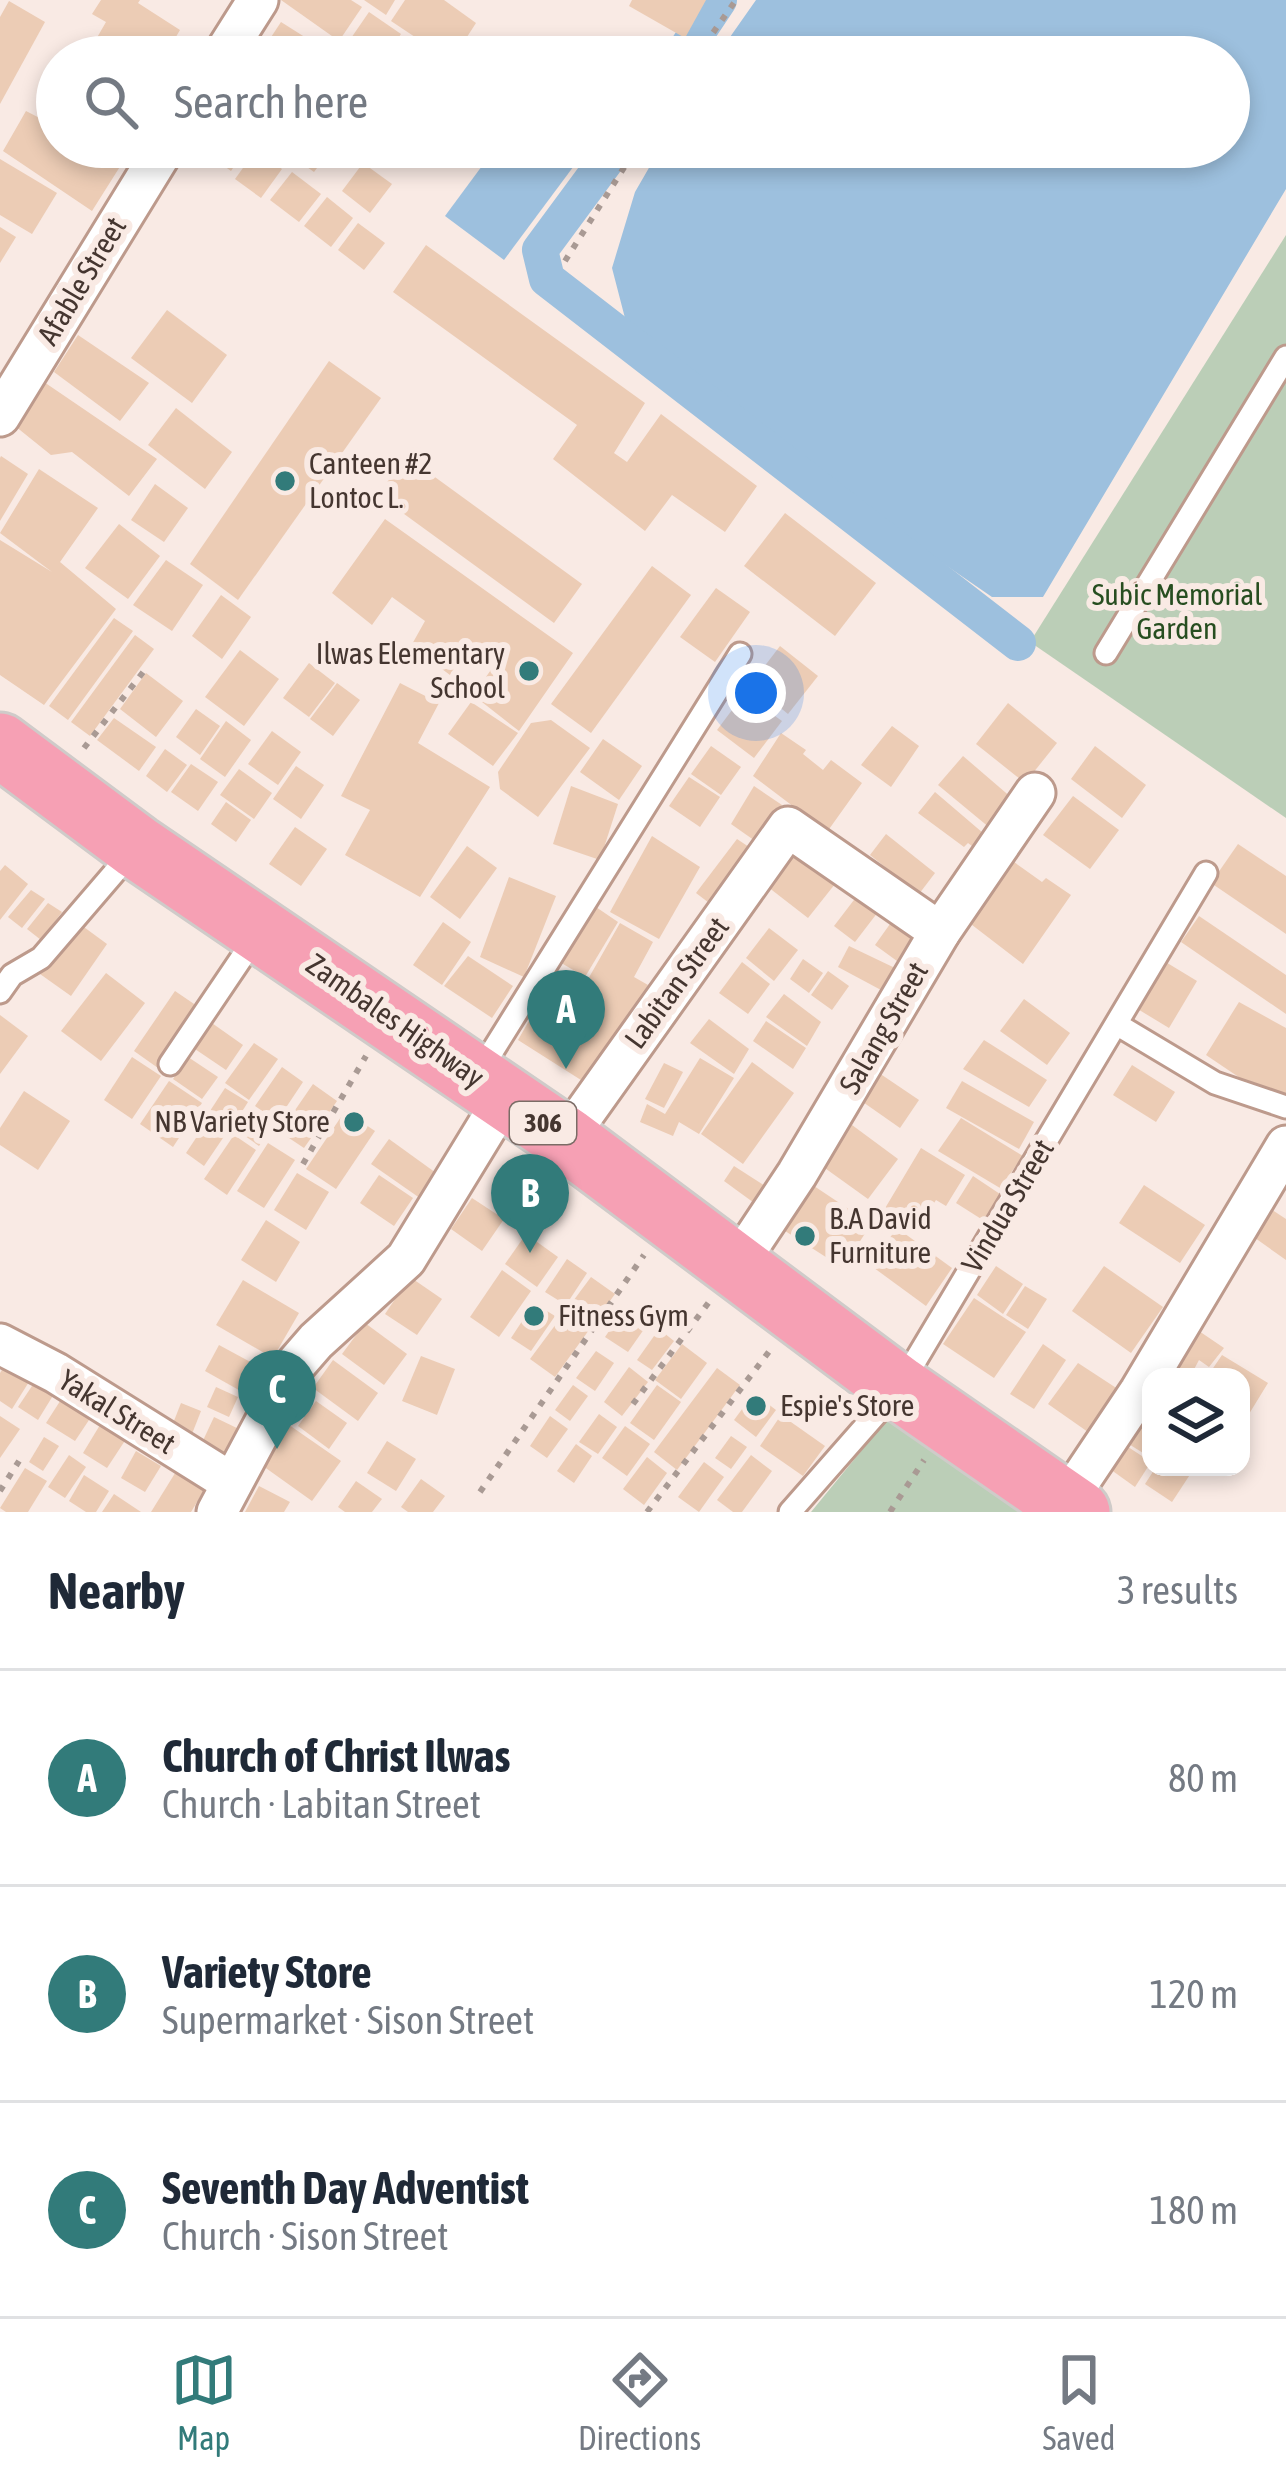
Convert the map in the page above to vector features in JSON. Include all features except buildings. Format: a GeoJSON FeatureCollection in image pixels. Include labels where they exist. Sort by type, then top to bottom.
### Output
{"type":"FeatureCollection","features":[{"type":"Feature","properties":{"kind":"main road","name":"Zambales Highway"},"geometry":{"type":"LineString","coordinates":[[0,745],[137,847],[566,1139],[924,1405],[1072,1507]]}},
{"type":"Feature","properties":{"kind":"street"},"geometry":{"type":"LineString","coordinates":[[235,36],[258,0]]}},
{"type":"Feature","properties":{"kind":"street","name":"Afable Street"},"geometry":{"type":"LineString","coordinates":[[0,416],[152,168]]}},
{"type":"Feature","properties":{"kind":"street","name":"Salang Street"},"geometry":{"type":"LineString","coordinates":[[736,1266],[809,1155],[940,932],[1035,793]]}},
{"type":"Feature","properties":{"kind":"street","name":"Labitan Street"},"geometry":{"type":"LineString","coordinates":[[566,1139],[788,827],[940,932]]}},
{"type":"Feature","properties":{"kind":"street"},"geometry":{"type":"LineString","coordinates":[[224,1498],[304,1352],[406,1259],[490,1087]]}},
{"type":"Feature","properties":{"kind":"street"},"geometry":{"type":"LineString","coordinates":[[1072,1507],[1286,1146]]}},
{"type":"Feature","properties":{"kind":"street","name":"Yakal Street"},"geometry":{"type":"LineString","coordinates":[[0,1344],[56,1373],[224,1498]]}},
{"type":"Feature","properties":{"kind":"lane"},"geometry":{"type":"LineString","coordinates":[[1106,653],[1286,357]]}},
{"type":"Feature","properties":{"kind":"lane"},"geometry":{"type":"LineString","coordinates":[[490,1087],[740,654]]}},
{"type":"Feature","properties":{"kind":"lane"},"geometry":{"type":"LineString","coordinates":[[0,992],[12,975],[41,958],[137,847]]}},
{"type":"Feature","properties":{"kind":"lane","name":"Vindua Street"},"geometry":{"type":"LineString","coordinates":[[790,1512],[924,1405],[1118,1025],[1206,873]]}},
{"type":"Feature","properties":{"kind":"lane"},"geometry":{"type":"LineString","coordinates":[[170,1064],[261,929]]}},
{"type":"Feature","properties":{"kind":"lane"},"geometry":{"type":"LineString","coordinates":[[1118,1025],[1215,1083],[1286,1107]]}},
{"type":"Feature","properties":{"kind":"path"},"geometry":{"type":"LineString","coordinates":[[711,36],[736,0]]}},
{"type":"Feature","properties":{"kind":"path"},"geometry":{"type":"LineString","coordinates":[[565,262],[624,168]]}},
{"type":"Feature","properties":{"kind":"path"},"geometry":{"type":"LineString","coordinates":[[56,784],[144,671]]}},
{"type":"Feature","properties":{"kind":"path"},"geometry":{"type":"LineString","coordinates":[[304,1164],[389,1016]]}},
{"type":"Feature","properties":{"kind":"path"},"geometry":{"type":"LineString","coordinates":[[480,1492],[670,1218]]}},
{"type":"Feature","properties":{"kind":"path"},"geometry":{"type":"LineString","coordinates":[[633,1404],[736,1266]]}},
{"type":"Feature","properties":{"kind":"path"},"geometry":{"type":"LineString","coordinates":[[647,1512],[799,1313]]}},
{"type":"Feature","properties":{"kind":"path"},"geometry":{"type":"LineString","coordinates":[[890,1512],[924,1405]]}},
{"type":"Feature","properties":{"kind":"path"},"geometry":{"type":"LineString","coordinates":[[0,1492],[19,1461]]}},
{"type":"Feature","properties":{"kind":"green space","name":"Subic Memorial Garden"},"geometry":{"type":"Polygon","coordinates":[[[1286,235],[1286,818],[1030,642],[1286,235]]]}},
{"type":"Feature","properties":{"kind":"green space"},"geometry":{"type":"Polygon","coordinates":[[[889,1417],[1023,1512],[811,1512],[889,1417]]]}},
{"type":"Feature","properties":{"kind":"water"},"geometry":{"type":"Polygon","coordinates":[[[756,0],[1286,0],[1286,189],[1043,597],[992,597],[848,498],[626,322],[612,268],[635,192],[649,168],[1250,168],[1250,36],[731,36],[756,0]]]}},
{"type":"Feature","properties":{"kind":"water"},"geometry":{"type":"Polygon","coordinates":[[[480,168],[572,168],[504,260],[445,216],[480,168]]]}},
{"type":"Feature","properties":{"kind":"waterway"},"geometry":{"type":"LineString","coordinates":[[695,36],[719,0]]}},
{"type":"Feature","properties":{"kind":"waterway"},"geometry":{"type":"LineString","coordinates":[[601,168],[540,250],[547,279],[1018,643]]}},
{"type":"Feature","properties":{"kind":"place","name":"Canteen #2 Lontoc L."},"geometry":{"type":"Point","coordinates":[285,481]}},
{"type":"Feature","properties":{"kind":"place","name":"Ilwas Elementary School"},"geometry":{"type":"Point","coordinates":[529,671]}},
{"type":"Feature","properties":{"kind":"place","name":"Church of Christ Ilwas"},"geometry":{"type":"Point","coordinates":[566,1069]}},
{"type":"Feature","properties":{"kind":"place","name":"NB Variety Store"},"geometry":{"type":"Point","coordinates":[354,1122]}},
{"type":"Feature","properties":{"kind":"place","name":"B.A David Furniture"},"geometry":{"type":"Point","coordinates":[805,1236]}},
{"type":"Feature","properties":{"kind":"place","name":"Variety Store"},"geometry":{"type":"Point","coordinates":[530,1253]}},
{"type":"Feature","properties":{"kind":"place","name":"Fitness Gym"},"geometry":{"type":"Point","coordinates":[534,1316]}},
{"type":"Feature","properties":{"kind":"place","name":"Espie's Store"},"geometry":{"type":"Point","coordinates":[756,1406]}},
{"type":"Feature","properties":{"kind":"place","name":"Seventh Day Adventist"},"geometry":{"type":"Point","coordinates":[277,1449]}}]}
